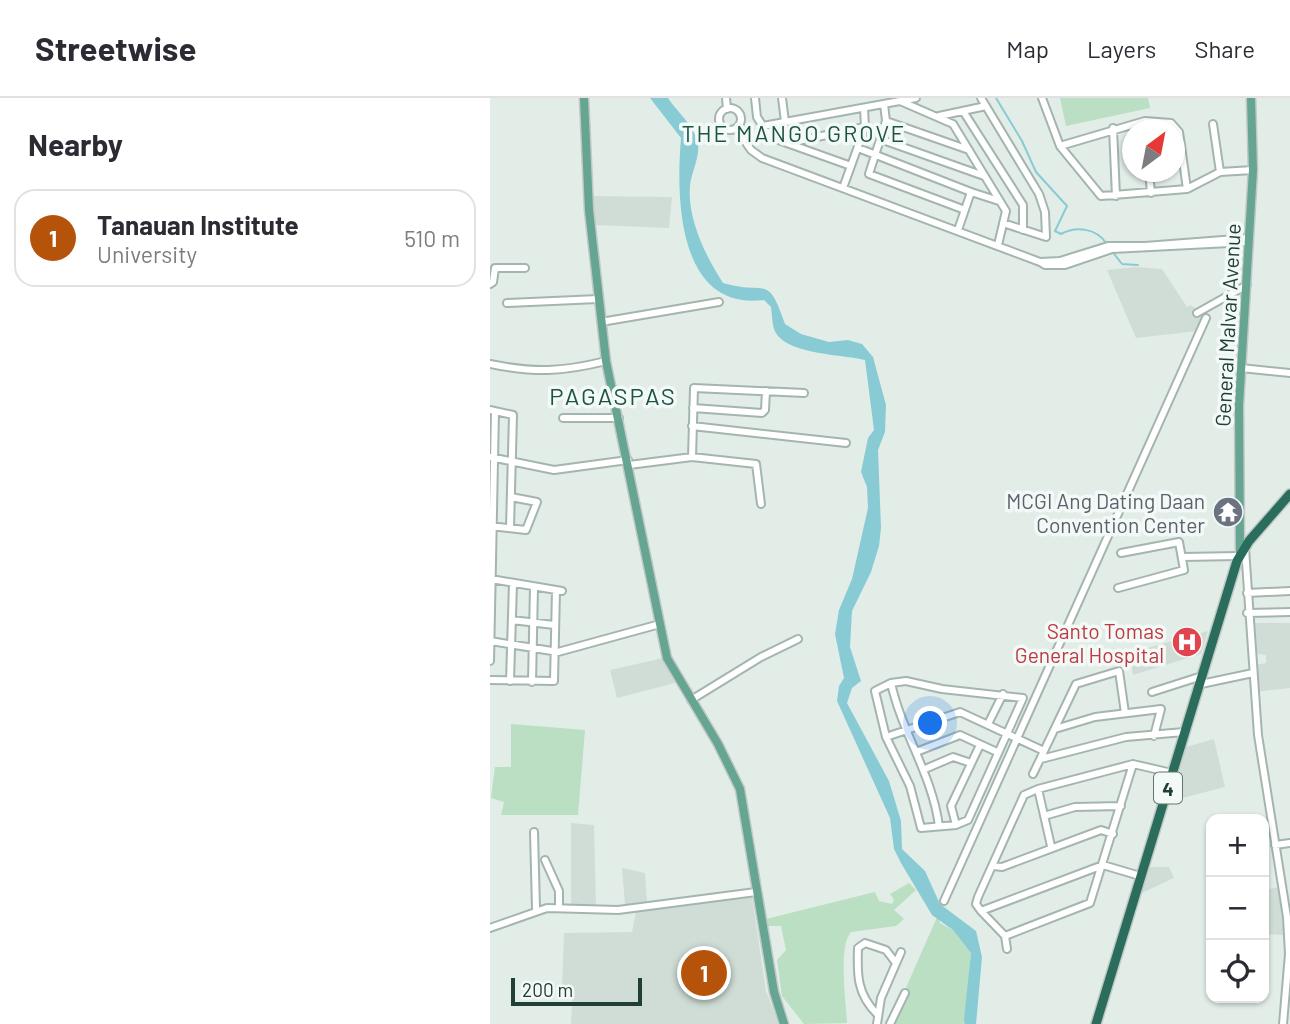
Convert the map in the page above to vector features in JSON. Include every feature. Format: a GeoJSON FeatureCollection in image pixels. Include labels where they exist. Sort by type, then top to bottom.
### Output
{"type":"FeatureCollection","features":[{"type":"Feature","properties":{"kind":"highway","name":"4"},"geometry":{"type":"LineString","coordinates":[[1096,1024],[1241,552],[1290,494]]}},
{"type":"Feature","properties":{"kind":"main road"},"geometry":{"type":"LineString","coordinates":[[584,98],[589,210],[606,361],[667,658],[740,789],[774,992],[784,1024]]}},
{"type":"Feature","properties":{"kind":"main road","name":"General Malvar Avenue"},"geometry":{"type":"LineString","coordinates":[[1241,552],[1241,368],[1253,170],[1251,98]]}},
{"type":"Feature","properties":{"kind":"main road"},"geometry":{"type":"LineString","coordinates":[[1240,513],[1254,535]]}},
{"type":"Feature","properties":{"kind":"street"},"geometry":{"type":"LineString","coordinates":[[726,98],[727,109],[720,117],[722,125],[728,129],[736,128],[741,121],[739,113],[727,109]]}},
{"type":"Feature","properties":{"kind":"street"},"geometry":{"type":"LineString","coordinates":[[755,98],[757,117],[770,137],[851,166]]}},
{"type":"Feature","properties":{"kind":"street"},"geometry":{"type":"LineString","coordinates":[[782,98],[785,122]]}},
{"type":"Feature","properties":{"kind":"street"},"geometry":{"type":"LineString","coordinates":[[763,126],[916,98]]}},
{"type":"Feature","properties":{"kind":"street"},"geometry":{"type":"LineString","coordinates":[[981,98],[1039,194],[1045,212],[1046,237],[1003,223]]}},
{"type":"Feature","properties":{"kind":"street"},"geometry":{"type":"LineString","coordinates":[[1042,98],[1060,146],[1098,194],[1116,196],[1187,189],[1220,172],[1253,170]]}},
{"type":"Feature","properties":{"kind":"street"},"geometry":{"type":"LineString","coordinates":[[900,101],[948,118],[963,111],[986,106]]}},
{"type":"Feature","properties":{"kind":"street"},"geometry":{"type":"LineString","coordinates":[[884,104],[886,121],[869,174],[965,210]]}},
{"type":"Feature","properties":{"kind":"street"},"geometry":{"type":"LineString","coordinates":[[843,188],[865,127],[864,108]]}},
{"type":"Feature","properties":{"kind":"street"},"geometry":{"type":"LineString","coordinates":[[963,111],[1023,205],[1023,230]]}},
{"type":"Feature","properties":{"kind":"street"},"geometry":{"type":"LineString","coordinates":[[948,118],[1006,211],[998,245]]}},
{"type":"Feature","properties":{"kind":"street"},"geometry":{"type":"LineString","coordinates":[[886,121],[969,150]]}},
{"type":"Feature","properties":{"kind":"street"},"geometry":{"type":"LineString","coordinates":[[1213,124],[1220,172]]}},
{"type":"Feature","properties":{"kind":"street"},"geometry":{"type":"LineString","coordinates":[[1060,146],[1122,126]]}},
{"type":"Feature","properties":{"kind":"street"},"geometry":{"type":"LineString","coordinates":[[788,144],[865,127]]}},
{"type":"Feature","properties":{"kind":"street"},"geometry":{"type":"LineString","coordinates":[[736,128],[751,150],[762,158],[1040,261],[1060,261],[1108,246],[1249,240]]}},
{"type":"Feature","properties":{"kind":"street"},"geometry":{"type":"LineString","coordinates":[[1113,128],[1116,196]]}},
{"type":"Feature","properties":{"kind":"street"},"geometry":{"type":"LineString","coordinates":[[880,139],[985,177]]}},
{"type":"Feature","properties":{"kind":"street"},"geometry":{"type":"LineString","coordinates":[[858,148],[1000,201]]}},
{"type":"Feature","properties":{"kind":"street"},"geometry":{"type":"LineString","coordinates":[[1185,175],[1187,189]]}},
{"type":"Feature","properties":{"kind":"street"},"geometry":{"type":"LineString","coordinates":[[1150,182],[1151,193]]}},
{"type":"Feature","properties":{"kind":"street"},"geometry":{"type":"LineString","coordinates":[[958,230],[971,192]]}},
{"type":"Feature","properties":{"kind":"street"},"geometry":{"type":"LineString","coordinates":[[490,284],[493,282],[495,268],[524,268]]}},
{"type":"Feature","properties":{"kind":"street"},"geometry":{"type":"LineString","coordinates":[[1197,313],[1247,285]]}},
{"type":"Feature","properties":{"kind":"street"},"geometry":{"type":"LineString","coordinates":[[507,303],[598,299]]}},
{"type":"Feature","properties":{"kind":"street"},"geometry":{"type":"LineString","coordinates":[[601,323],[719,302]]}},
{"type":"Feature","properties":{"kind":"street"},"geometry":{"type":"LineString","coordinates":[[944,901],[1206,318]]}},
{"type":"Feature","properties":{"kind":"street"},"geometry":{"type":"LineString","coordinates":[[490,364],[532,372],[552,372],[606,361]]}},
{"type":"Feature","properties":{"kind":"street"},"geometry":{"type":"LineString","coordinates":[[1241,368],[1290,373]]}},
{"type":"Feature","properties":{"kind":"street"},"geometry":{"type":"LineString","coordinates":[[692,457],[694,388],[804,393]]}},
{"type":"Feature","properties":{"kind":"street"},"geometry":{"type":"LineString","coordinates":[[693,408],[762,413],[765,410],[766,391]]}},
{"type":"Feature","properties":{"kind":"street"},"geometry":{"type":"LineString","coordinates":[[490,661],[492,410],[513,415],[510,528]]}},
{"type":"Feature","properties":{"kind":"street"},"geometry":{"type":"LineString","coordinates":[[563,418],[618,418]]}},
{"type":"Feature","properties":{"kind":"street"},"geometry":{"type":"LineString","coordinates":[[692,426],[846,443]]}},
{"type":"Feature","properties":{"kind":"street"},"geometry":{"type":"LineString","coordinates":[[492,457],[554,470],[692,457],[756,464],[761,504]]}},
{"type":"Feature","properties":{"kind":"street"},"geometry":{"type":"LineString","coordinates":[[491,526],[526,530],[537,502],[511,497]]}},
{"type":"Feature","properties":{"kind":"street"},"geometry":{"type":"LineString","coordinates":[[1118,588],[1184,570],[1179,542],[1121,554]]}},
{"type":"Feature","properties":{"kind":"street"},"geometry":{"type":"LineString","coordinates":[[1182,557],[1241,552],[1247,593],[1258,735],[1289,924],[1283,1024]]}},
{"type":"Feature","properties":{"kind":"street"},"geometry":{"type":"LineString","coordinates":[[490,680],[554,681],[553,651],[559,591],[491,579]]}},
{"type":"Feature","properties":{"kind":"street"},"geometry":{"type":"LineString","coordinates":[[510,681],[513,583]]}},
{"type":"Feature","properties":{"kind":"street"},"geometry":{"type":"LineString","coordinates":[[532,682],[534,587]]}},
{"type":"Feature","properties":{"kind":"street"},"geometry":{"type":"LineString","coordinates":[[1247,593],[1290,591]]}},
{"type":"Feature","properties":{"kind":"street"},"geometry":{"type":"LineString","coordinates":[[1247,613],[1290,612]]}},
{"type":"Feature","properties":{"kind":"street"},"geometry":{"type":"LineString","coordinates":[[512,620],[555,625]]}},
{"type":"Feature","properties":{"kind":"street"},"geometry":{"type":"LineString","coordinates":[[490,641],[553,651],[660,624]]}},
{"type":"Feature","properties":{"kind":"street"},"geometry":{"type":"LineString","coordinates":[[691,700],[761,657],[798,639]]}},
{"type":"Feature","properties":{"kind":"street"},"geometry":{"type":"LineString","coordinates":[[1033,774],[1076,684],[1119,671],[1125,713]]}},
{"type":"Feature","properties":{"kind":"street"},"geometry":{"type":"LineString","coordinates":[[1152,692],[1203,680],[1253,673]]}},
{"type":"Feature","properties":{"kind":"street"},"geometry":{"type":"LineString","coordinates":[[906,681],[942,689],[1023,698],[968,820],[956,825],[921,828],[910,786],[886,737],[875,691],[891,683],[906,681]]}},
{"type":"Feature","properties":{"kind":"street"},"geometry":{"type":"LineString","coordinates":[[891,683],[905,733],[925,769],[939,825]]}},
{"type":"Feature","properties":{"kind":"street"},"geometry":{"type":"LineString","coordinates":[[988,724],[1003,694]]}},
{"type":"Feature","properties":{"kind":"street"},"geometry":{"type":"LineString","coordinates":[[1055,729],[1095,717],[1161,709],[1154,736]]}},
{"type":"Feature","properties":{"kind":"street"},"geometry":{"type":"LineString","coordinates":[[886,737],[905,733],[960,712],[1044,751]]}},
{"type":"Feature","properties":{"kind":"street"},"geometry":{"type":"LineString","coordinates":[[1041,759],[1097,743],[1184,732]]}},
{"type":"Feature","properties":{"kind":"street"},"geometry":{"type":"LineString","coordinates":[[916,752],[960,735],[997,752]]}},
{"type":"Feature","properties":{"kind":"street"},"geometry":{"type":"LineString","coordinates":[[956,825],[951,806],[979,745]]}},
{"type":"Feature","properties":{"kind":"street"},"geometry":{"type":"LineString","coordinates":[[925,769],[953,757],[971,762]]}},
{"type":"Feature","properties":{"kind":"street"},"geometry":{"type":"LineString","coordinates":[[1007,949],[1005,936],[976,904],[1024,796],[1038,789],[1133,764],[1172,773]]}},
{"type":"Feature","properties":{"kind":"street"},"geometry":{"type":"LineString","coordinates":[[1005,936],[1090,903],[1133,764]]}},
{"type":"Feature","properties":{"kind":"street"},"geometry":{"type":"LineString","coordinates":[[1038,789],[1051,846]]}},
{"type":"Feature","properties":{"kind":"street"},"geometry":{"type":"LineString","coordinates":[[937,809],[951,806]]}},
{"type":"Feature","properties":{"kind":"street"},"geometry":{"type":"LineString","coordinates":[[1044,816],[1075,807],[1121,807]]}},
{"type":"Feature","properties":{"kind":"street"},"geometry":{"type":"LineString","coordinates":[[994,866],[1002,867],[1051,846],[1101,830],[1112,834]]}},
{"type":"Feature","properties":{"kind":"street"},"geometry":{"type":"LineString","coordinates":[[534,832],[536,909]]}},
{"type":"Feature","properties":{"kind":"street"},"geometry":{"type":"LineString","coordinates":[[1275,845],[1290,843]]}},
{"type":"Feature","properties":{"kind":"street"},"geometry":{"type":"LineString","coordinates":[[545,860],[559,891],[559,908]]}},
{"type":"Feature","properties":{"kind":"street"},"geometry":{"type":"LineString","coordinates":[[981,911],[1103,865],[1140,876]]}},
{"type":"Feature","properties":{"kind":"street"},"geometry":{"type":"LineString","coordinates":[[490,928],[536,909],[618,910],[756,892]]}},
{"type":"Feature","properties":{"kind":"street"},"geometry":{"type":"LineString","coordinates":[[877,1014],[865,1001],[857,980],[858,948],[864,943],[881,947],[897,963]]}},
{"type":"Feature","properties":{"kind":"street"},"geometry":{"type":"LineString","coordinates":[[877,1024],[877,1014],[901,952]]}},
{"type":"Feature","properties":{"kind":"street"},"geometry":{"type":"LineString","coordinates":[[890,1024],[905,993]]}},
{"type":"Feature","properties":{"kind":"shaded area"},"geometry":{"type":"Polygon","coordinates":[[[591,196],[672,197],[669,228],[593,225],[591,196]]]}},
{"type":"Feature","properties":{"kind":"shaded area"},"geometry":{"type":"Polygon","coordinates":[[[1136,267],[1162,269],[1187,307],[1191,305],[1205,317],[1198,331],[1136,338],[1107,270],[1136,267]]]}},
{"type":"Feature","properties":{"kind":"shaded area"},"geometry":{"type":"Polygon","coordinates":[[[1250,623],[1290,623],[1290,688],[1255,692],[1256,665],[1266,663],[1266,655],[1252,653],[1250,623]]]}},
{"type":"Feature","properties":{"kind":"shaded area","name":"Santo Tomas General Hospital"},"geometry":{"type":"Polygon","coordinates":[[[1208,631],[1201,654],[1133,675],[1130,653],[1208,631]]]}},
{"type":"Feature","properties":{"kind":"shaded area"},"geometry":{"type":"Polygon","coordinates":[[[663,658],[675,683],[617,698],[610,670],[663,658]]]}},
{"type":"Feature","properties":{"kind":"shaded area"},"geometry":{"type":"Polygon","coordinates":[[[1214,739],[1225,787],[1171,801],[1186,747],[1214,739]]]}},
{"type":"Feature","properties":{"kind":"shaded area"},"geometry":{"type":"Polygon","coordinates":[[[571,823],[594,825],[596,906],[571,905],[571,823]]]}},
{"type":"Feature","properties":{"kind":"shaded area"},"geometry":{"type":"Polygon","coordinates":[[[1150,867],[1169,867],[1174,878],[1142,893],[1150,867]]]}},
{"type":"Feature","properties":{"kind":"shaded area"},"geometry":{"type":"Polygon","coordinates":[[[622,868],[645,873],[647,903],[625,905],[622,868]]]}},
{"type":"Feature","properties":{"kind":"shaded area"},"geometry":{"type":"Polygon","coordinates":[[[1279,887],[1284,935],[1269,934],[1269,889],[1279,887]]]}},
{"type":"Feature","properties":{"kind":"shaded area"},"geometry":{"type":"Polygon","coordinates":[[[752,897],[766,991],[779,1024],[571,1024],[573,987],[562,987],[564,933],[632,932],[636,912],[752,897]]]}},
{"type":"Feature","properties":{"kind":"green space"},"geometry":{"type":"Polygon","coordinates":[[[1060,98],[1148,98],[1150,108],[1066,126],[1060,98]]]}},
{"type":"Feature","properties":{"kind":"green space"},"geometry":{"type":"Polygon","coordinates":[[[511,724],[585,730],[578,815],[501,815],[504,802],[491,798],[495,767],[511,767],[511,724]]]}},
{"type":"Feature","properties":{"kind":"green space"},"geometry":{"type":"Polygon","coordinates":[[[909,883],[916,890],[894,910],[904,919],[896,926],[851,932],[847,939],[844,989],[847,1023],[804,1024],[782,996],[777,960],[786,950],[781,926],[767,926],[766,919],[875,892],[879,901],[892,904],[894,900],[890,894],[909,883]]]}},
{"type":"Feature","properties":{"kind":"green space"},"geometry":{"type":"Polygon","coordinates":[[[938,915],[940,923],[953,930],[971,953],[965,1024],[890,1024],[938,915]]]}},
{"type":"Feature","properties":{"kind":"water"},"geometry":{"type":"Polygon","coordinates":[[[650,98],[668,98],[690,125],[696,137],[698,154],[690,186],[692,211],[704,249],[723,283],[764,289],[774,297],[785,324],[801,334],[829,342],[848,340],[862,344],[873,357],[886,405],[885,432],[878,450],[881,528],[871,572],[852,611],[850,647],[861,681],[852,688],[847,703],[889,781],[901,821],[902,849],[925,871],[940,904],[976,931],[982,957],[976,1024],[965,1024],[964,1019],[971,953],[953,930],[932,915],[901,863],[894,849],[890,818],[837,701],[839,686],[844,678],[835,634],[839,610],[852,579],[868,508],[867,487],[861,472],[868,438],[874,430],[865,360],[814,352],[789,344],[780,338],[774,329],[771,307],[764,300],[735,299],[714,288],[698,269],[688,245],[682,218],[681,138],[650,98]]]}},
{"type":"Feature","properties":{"kind":"waterway"},"geometry":{"type":"LineString","coordinates":[[996,98],[1022,141],[1036,172],[1067,206],[1055,231],[1061,234],[1073,230],[1091,231],[1106,243]]}},
{"type":"Feature","properties":{"kind":"waterway"},"geometry":{"type":"LineString","coordinates":[[1111,250],[1122,264],[1138,265]]}},
{"type":"Feature","properties":{"kind":"place","name":"MCGI Ang Dating Daan Convention Center"},"geometry":{"type":"Point","coordinates":[1228,512]}},
{"type":"Feature","properties":{"kind":"place","name":"Santo Tomas General Hospital"},"geometry":{"type":"Point","coordinates":[1187,642]}},
{"type":"Feature","properties":{"kind":"place","name":"Tanauan Institute"},"geometry":{"type":"Point","coordinates":[704,973]}},
{"type":"Feature","properties":{"kind":"district","name":"THE MANGO GROVE"},"geometry":{"type":"Point","coordinates":[794,133]}},
{"type":"Feature","properties":{"kind":"district","name":"PAGASPAS"},"geometry":{"type":"Point","coordinates":[613,395]}}]}
